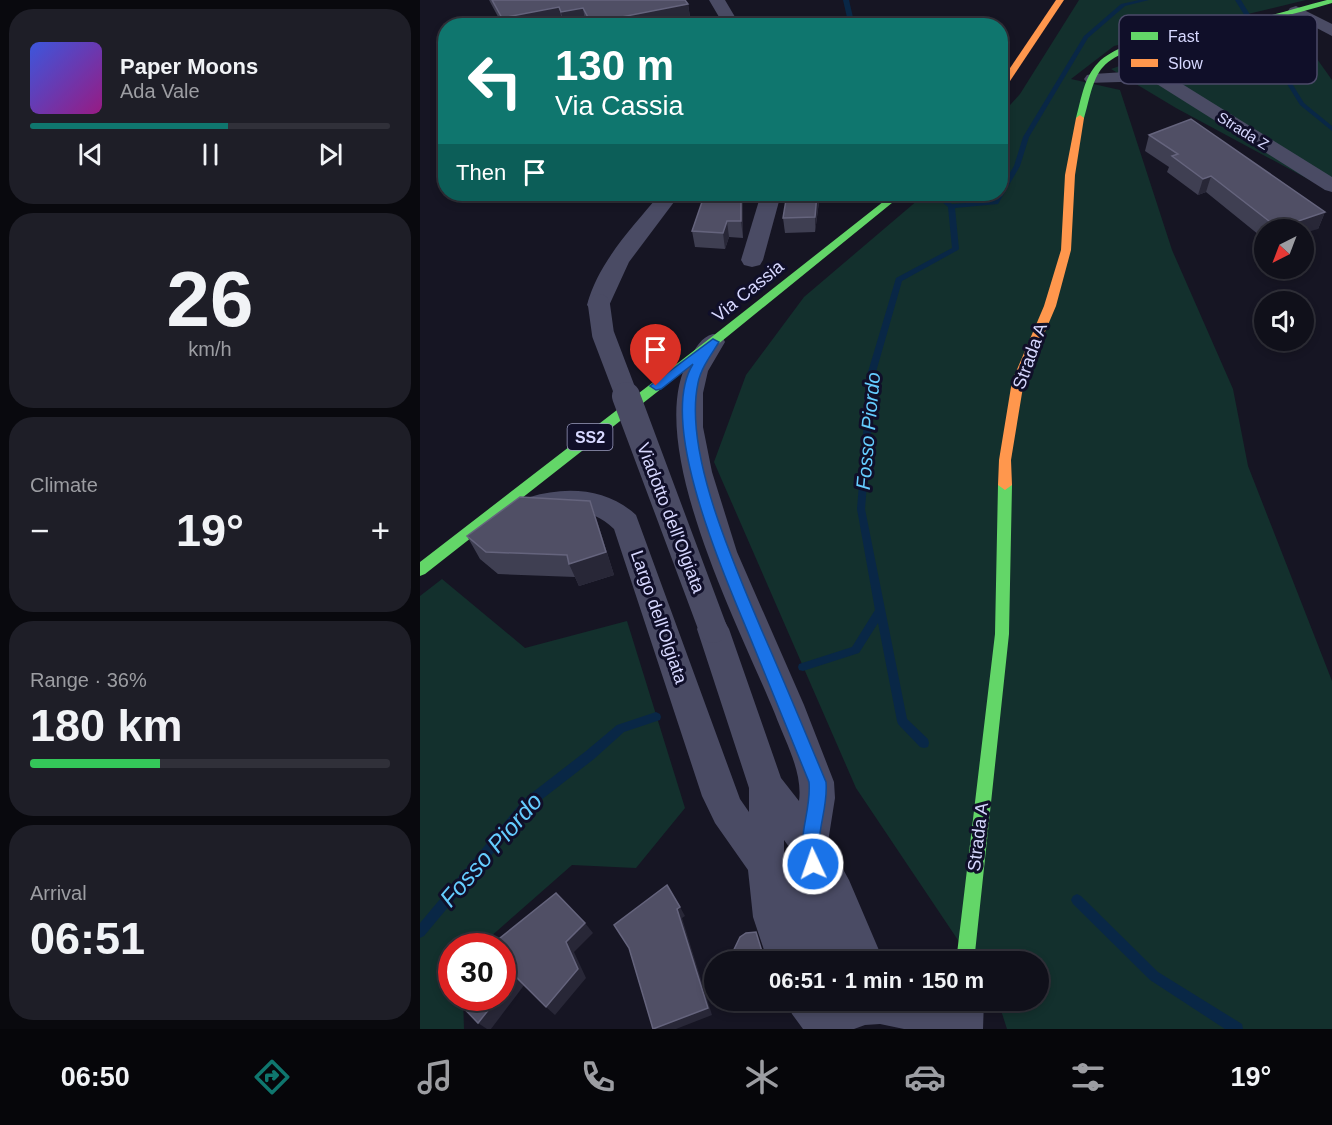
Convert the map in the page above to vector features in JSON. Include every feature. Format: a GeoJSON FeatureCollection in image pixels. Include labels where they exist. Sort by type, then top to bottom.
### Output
{"type":"FeatureCollection","features":[{"type":"Feature","properties":{"kind":"street"},"geometry":{"type":"LineString","coordinates":[[717,0],[727,18]]}},
{"type":"Feature","properties":{"kind":"street"},"geometry":{"type":"LineString","coordinates":[[1008,78],[1060,0]]}},
{"type":"Feature","properties":{"kind":"street","name":"Strada A"},"geometry":{"type":"LineString","coordinates":[[1280,15],[1332,1]]}},
{"type":"Feature","properties":{"kind":"street"},"geometry":{"type":"LineString","coordinates":[[1296,11],[1303,15]]}},
{"type":"Feature","properties":{"kind":"street"},"geometry":{"type":"LineString","coordinates":[[1317,23],[1332,31]]}},
{"type":"Feature","properties":{"kind":"street","name":"Strada A"},"geometry":{"type":"LineString","coordinates":[[959,951],[1002,634],[1005,460],[1018,381],[1050,306],[1066,250],[1074,152],[1093,79],[1099,65],[1119,54]]}},
{"type":"Feature","properties":{"kind":"street"},"geometry":{"type":"LineString","coordinates":[[1093,79],[1119,77]]}},
{"type":"Feature","properties":{"kind":"street","name":"Strada Z"},"geometry":{"type":"LineString","coordinates":[[1169,84],[1332,186]]}},
{"type":"Feature","properties":{"kind":"street","name":"Viadotto dell'Olgiata"},"geometry":{"type":"LineString","coordinates":[[665,201],[610,274],[601,290],[599,305],[603,334],[713,629],[767,788]]}},
{"type":"Feature","properties":{"kind":"street"},"geometry":{"type":"LineString","coordinates":[[752,260],[769,201]]}},
{"type":"Feature","properties":{"kind":"street","name":"Via Cassia"},"geometry":{"type":"LineString","coordinates":[[420,570],[713,342],[889,201]]}},
{"type":"Feature","properties":{"kind":"street"},"geometry":{"type":"LineString","coordinates":[[713,342],[696,369],[691,384],[689,416],[695,456],[706,504],[721,548],[817,782],[819,795],[810,845],[819,903],[837,951]]}},
{"type":"Feature","properties":{"kind":"street","name":"Largo dell'Olgiata"},"geometry":{"type":"LineString","coordinates":[[468,532],[512,513],[557,502],[590,502],[619,515],[626,523],[720,796],[732,819],[765,862],[795,909],[809,951]]}},
{"type":"Feature","properties":{"kind":"street"},"geometry":{"type":"LineString","coordinates":[[767,788],[810,845],[836,893],[860,951]]}},
{"type":"Feature","properties":{"kind":"street"},"geometry":{"type":"LineString","coordinates":[[767,788],[765,862],[772,917],[784,951]]}},
{"type":"Feature","properties":{"kind":"street"},"geometry":{"type":"LineString","coordinates":[[819,1014],[839,1011]]}},
{"type":"Feature","properties":{"kind":"street"},"geometry":{"type":"LineString","coordinates":[[908,1011],[927,1018],[938,1029]]}},
{"type":"Feature","properties":{"kind":"street"},"geometry":{"type":"LineString","coordinates":[[963,1029],[964,1011]]}},
{"type":"Feature","properties":{"kind":"green space"},"geometry":{"type":"Polygon","coordinates":[[[1079,0],[1306,0],[1243,15],[1119,15],[1119,45],[1114,46],[1071,79],[1120,90],[1172,250],[1233,389],[1248,466],[1332,681],[1332,1029],[1007,1029],[1001,1011],[1049,1011],[1049,951],[965,951],[856,788],[714,462],[746,375],[804,297],[917,201],[1008,201],[1008,107],[1020,94],[1079,0]]]}},
{"type":"Feature","properties":{"kind":"green space"},"geometry":{"type":"Polygon","coordinates":[[[1317,59],[1332,80],[1332,192],[1136,84],[1317,84],[1317,59]]]}},
{"type":"Feature","properties":{"kind":"green space"},"geometry":{"type":"Polygon","coordinates":[[[1119,66],[1119,74],[1111,69],[1119,66]]]}},
{"type":"Feature","properties":{"kind":"green space"},"geometry":{"type":"Polygon","coordinates":[[[442,579],[525,648],[627,621],[685,808],[636,868],[572,865],[495,933],[438,933],[438,1011],[463,1011],[464,1029],[420,1029],[420,596],[442,579]]]}},
{"type":"Feature","properties":{"kind":"building"},"geometry":{"type":"Polygon","coordinates":[[[492,0],[685,0],[688,4],[617,18],[588,18],[583,8],[561,12],[559,7],[502,18],[492,0]]]}},
{"type":"Feature","properties":{"kind":"building"},"geometry":{"type":"Polygon","coordinates":[[[1191,119],[1325,212],[1304,219],[1266,219],[1211,176],[1203,179],[1172,156],[1178,154],[1149,135],[1191,119]]]}},
{"type":"Feature","properties":{"kind":"building"},"geometry":{"type":"Polygon","coordinates":[[[702,201],[741,201],[741,221],[727,221],[723,233],[692,231],[702,201]]]}},
{"type":"Feature","properties":{"kind":"building"},"geometry":{"type":"Polygon","coordinates":[[[786,201],[816,201],[815,217],[783,218],[786,201]]]}},
{"type":"Feature","properties":{"kind":"building"},"geometry":{"type":"Polygon","coordinates":[[[520,497],[590,501],[606,552],[569,564],[567,555],[486,552],[467,536],[520,497]]]}},
{"type":"Feature","properties":{"kind":"building"},"geometry":{"type":"Polygon","coordinates":[[[667,885],[680,907],[677,909],[704,995],[704,1010],[653,1029],[629,948],[614,925],[667,885]]]}},
{"type":"Feature","properties":{"kind":"building"},"geometry":{"type":"Polygon","coordinates":[[[556,893],[585,923],[566,942],[578,969],[546,1007],[516,977],[516,933],[506,933],[556,893]]]}},
{"type":"Feature","properties":{"kind":"building"},"geometry":{"type":"Polygon","coordinates":[[[756,932],[762,951],[733,951],[740,937],[746,933],[756,932]]]}},
{"type":"Feature","properties":{"kind":"building"},"geometry":{"type":"Polygon","coordinates":[[[466,1011],[488,1011],[478,1023],[466,1011]]]}},
{"type":"Feature","properties":{"kind":"waterway","name":"Fosso Piordo"},"geometry":{"type":"LineString","coordinates":[[846,0],[850,18]]}},
{"type":"Feature","properties":{"kind":"waterway"},"geometry":{"type":"LineString","coordinates":[[1008,182],[1017,166],[1026,137],[1086,37],[1123,5],[1146,0]]}},
{"type":"Feature","properties":{"kind":"waterway"},"geometry":{"type":"LineString","coordinates":[[1238,0],[1247,15]]}},
{"type":"Feature","properties":{"kind":"waterway"},"geometry":{"type":"LineString","coordinates":[[1290,84],[1302,104],[1332,129]]}},
{"type":"Feature","properties":{"kind":"waterway","name":"Fosso Piordo"},"geometry":{"type":"LineString","coordinates":[[945,201],[951,206]]}},
{"type":"Feature","properties":{"kind":"waterway"},"geometry":{"type":"LineString","coordinates":[[951,206],[996,203],[997,201]]}},
{"type":"Feature","properties":{"kind":"waterway","name":"Fosso Piordo"},"geometry":{"type":"LineString","coordinates":[[880,611],[861,509],[872,372],[899,280],[956,249],[951,206]]}},
{"type":"Feature","properties":{"kind":"waterway","name":"Fosso Piordo"},"geometry":{"type":"LineString","coordinates":[[803,667],[855,650],[880,611]]}},
{"type":"Feature","properties":{"kind":"waterway"},"geometry":{"type":"LineString","coordinates":[[880,611],[902,721],[924,743]]}},
{"type":"Feature","properties":{"kind":"waterway","name":"Fosso Piordo"},"geometry":{"type":"LineString","coordinates":[[420,932],[528,803],[621,728],[656,717]]}},
{"type":"Feature","properties":{"kind":"waterway"},"geometry":{"type":"LineString","coordinates":[[1077,900],[1154,976],[1237,1029]]}},
{"type":"Feature","properties":{"kind":"traffic: fast"},"geometry":{"type":"LineString","coordinates":[[1280,15],[1332,1]]}},
{"type":"Feature","properties":{"kind":"traffic: fast"},"geometry":{"type":"LineString","coordinates":[[1080,118],[1090,84],[1099,66],[1119,52]]}},
{"type":"Feature","properties":{"kind":"traffic: fast"},"geometry":{"type":"LineString","coordinates":[[420,570],[713,342],[889,201]]}},
{"type":"Feature","properties":{"kind":"traffic: fast"},"geometry":{"type":"LineString","coordinates":[[966,951],[1002,634],[1005,485]]}},
{"type":"Feature","properties":{"kind":"traffic: slow"},"geometry":{"type":"LineString","coordinates":[[1008,78],[1060,0]]}},
{"type":"Feature","properties":{"kind":"traffic: slow"},"geometry":{"type":"LineString","coordinates":[[1005,485],[1005,460],[1018,381],[1050,306],[1066,250],[1070,175],[1080,118]]}},
{"type":"Feature","properties":{"kind":"route"},"geometry":{"type":"LineString","coordinates":[[656,386],[713,342],[696,369],[691,384],[689,416],[695,456],[706,504],[721,548],[817,782],[819,795],[810,845],[813,864]]}}]}
